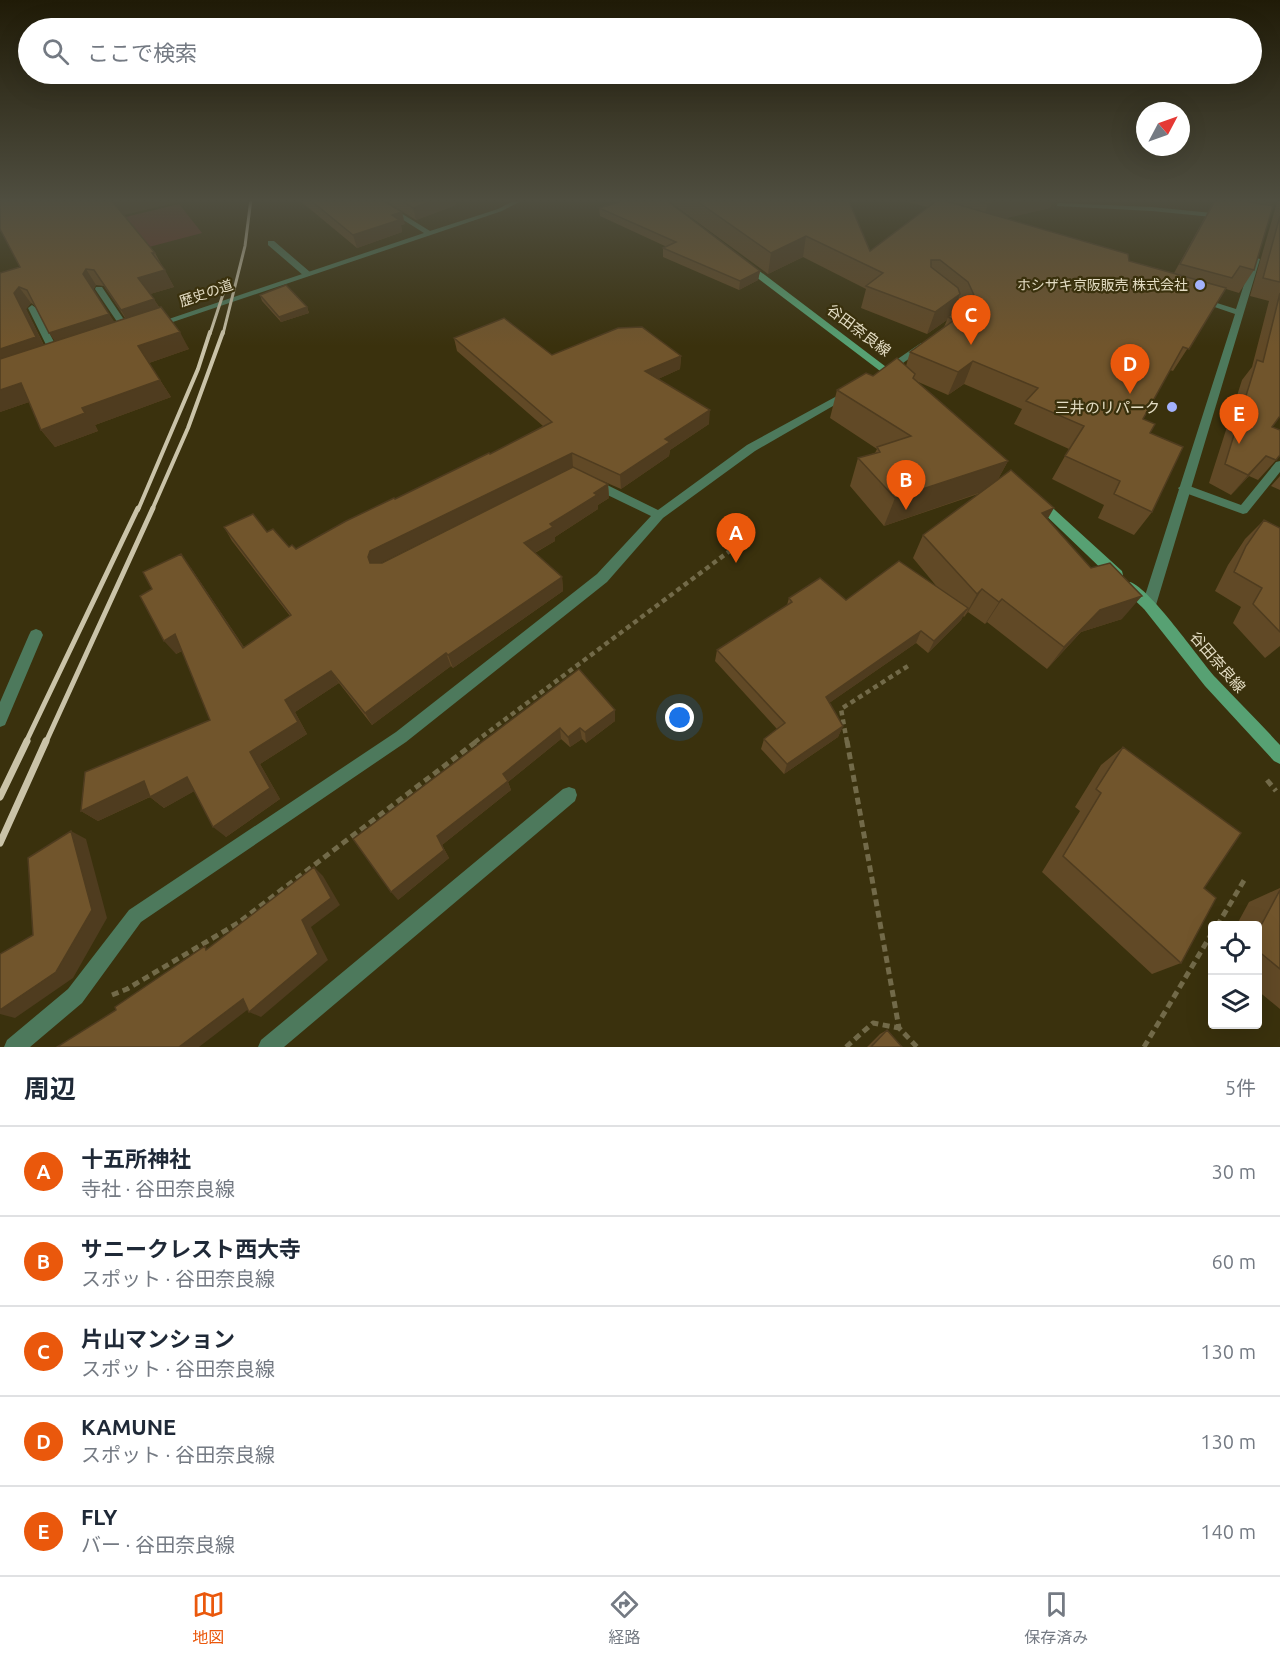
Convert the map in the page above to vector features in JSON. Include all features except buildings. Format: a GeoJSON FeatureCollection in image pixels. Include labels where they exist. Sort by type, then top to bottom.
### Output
{"type":"FeatureCollection","features":[{"type":"Feature","properties":{"kind":"main road","name":"谷田奈良線"},"geometry":{"type":"LineString","coordinates":[[735,256],[876,377],[905,385]]}},
{"type":"Feature","properties":{"kind":"main road","name":"谷田奈良線"},"geometry":{"type":"LineString","coordinates":[[1029,492],[1149,605],[1210,681],[1280,756]]}},
{"type":"Feature","properties":{"kind":"street"},"geometry":{"type":"LineString","coordinates":[[277,248],[307,274]]}},
{"type":"Feature","properties":{"kind":"street","name":"歴史の道"},"geometry":{"type":"LineString","coordinates":[[150,327],[383,248]]}},
{"type":"Feature","properties":{"kind":"street"},"geometry":{"type":"LineString","coordinates":[[1149,605],[1260,248]]}},
{"type":"Feature","properties":{"kind":"street"},"geometry":{"type":"LineString","coordinates":[[99,289],[129,334]]}},
{"type":"Feature","properties":{"kind":"street"},"geometry":{"type":"LineString","coordinates":[[1196,300],[1239,312]]}},
{"type":"Feature","properties":{"kind":"street"},"geometry":{"type":"LineString","coordinates":[[32,308],[57,356]]}},
{"type":"Feature","properties":{"kind":"street"},"geometry":{"type":"LineString","coordinates":[[119,337],[140,330]]}},
{"type":"Feature","properties":{"kind":"street"},"geometry":{"type":"LineString","coordinates":[[14,1047],[75,996],[135,915],[401,737],[602,578],[658,515],[751,448],[876,377],[931,339]]}},
{"type":"Feature","properties":{"kind":"street"},"geometry":{"type":"LineString","coordinates":[[45,360],[67,353]]}},
{"type":"Feature","properties":{"kind":"street"},"geometry":{"type":"LineString","coordinates":[[1184,488],[1243,510],[1280,465]]}},
{"type":"Feature","properties":{"kind":"street"},"geometry":{"type":"LineString","coordinates":[[585,478],[658,515]]}},
{"type":"Feature","properties":{"kind":"street"},"geometry":{"type":"LineString","coordinates":[[0,720],[36,635]]}},
{"type":"Feature","properties":{"kind":"street"},"geometry":{"type":"LineString","coordinates":[[268,1047],[569,795]]}},
{"type":"Feature","properties":{"kind":"path"},"geometry":{"type":"LineString","coordinates":[[75,996],[102,998],[127,989],[238,923],[630,624],[735,547]]}},
{"type":"Feature","properties":{"kind":"path"},"geometry":{"type":"LineString","coordinates":[[910,663],[841,709],[899,1028],[917,1047]]}},
{"type":"Feature","properties":{"kind":"path"},"geometry":{"type":"LineString","coordinates":[[1220,921],[1246,877]]}},
{"type":"Feature","properties":{"kind":"path"},"geometry":{"type":"LineString","coordinates":[[1144,1047],[1208,940]]}},
{"type":"Feature","properties":{"kind":"path"},"geometry":{"type":"LineString","coordinates":[[846,1047],[873,1023],[899,1028]]}},
{"type":"Feature","properties":{"kind":"shaded area"},"geometry":{"type":"Polygon","coordinates":[[[85,248],[146,248],[92,262],[85,248]]]}},
{"type":"Feature","properties":{"kind":"railway"},"geometry":{"type":"LineString","coordinates":[[223,334],[245,248]]}},
{"type":"Feature","properties":{"kind":"railway"},"geometry":{"type":"LineString","coordinates":[[210,334],[228,279]]}},
{"type":"Feature","properties":{"kind":"railway"},"geometry":{"type":"LineString","coordinates":[[138,510],[198,369],[210,332]]}},
{"type":"Feature","properties":{"kind":"railway"},"geometry":{"type":"LineString","coordinates":[[152,510],[188,428],[223,332]]}},
{"type":"Feature","properties":{"kind":"railway"},"geometry":{"type":"LineString","coordinates":[[26,742],[138,508]]}},
{"type":"Feature","properties":{"kind":"railway"},"geometry":{"type":"LineString","coordinates":[[46,742],[153,508]]}},
{"type":"Feature","properties":{"kind":"railway"},"geometry":{"type":"LineString","coordinates":[[0,797],[27,741]]}},
{"type":"Feature","properties":{"kind":"railway"},"geometry":{"type":"LineString","coordinates":[[0,843],[46,741]]}},
{"type":"Feature","properties":{"kind":"place","name":"ホシザキ京阪販売 株式会社"},"geometry":{"type":"Point","coordinates":[1200,285]}},
{"type":"Feature","properties":{"kind":"place","name":"片山マンション"},"geometry":{"type":"Point","coordinates":[971,345]}},
{"type":"Feature","properties":{"kind":"place","name":"KAMUNE"},"geometry":{"type":"Point","coordinates":[1130,394]}},
{"type":"Feature","properties":{"kind":"place","name":"三井のリパーク"},"geometry":{"type":"Point","coordinates":[1172,407]}},
{"type":"Feature","properties":{"kind":"place","name":"FLY"},"geometry":{"type":"Point","coordinates":[1239,444]}},
{"type":"Feature","properties":{"kind":"place","name":"サニークレスト西大寺"},"geometry":{"type":"Point","coordinates":[906,510]}},
{"type":"Feature","properties":{"kind":"place","name":"十五所神社"},"geometry":{"type":"Point","coordinates":[736,563]}}]}
